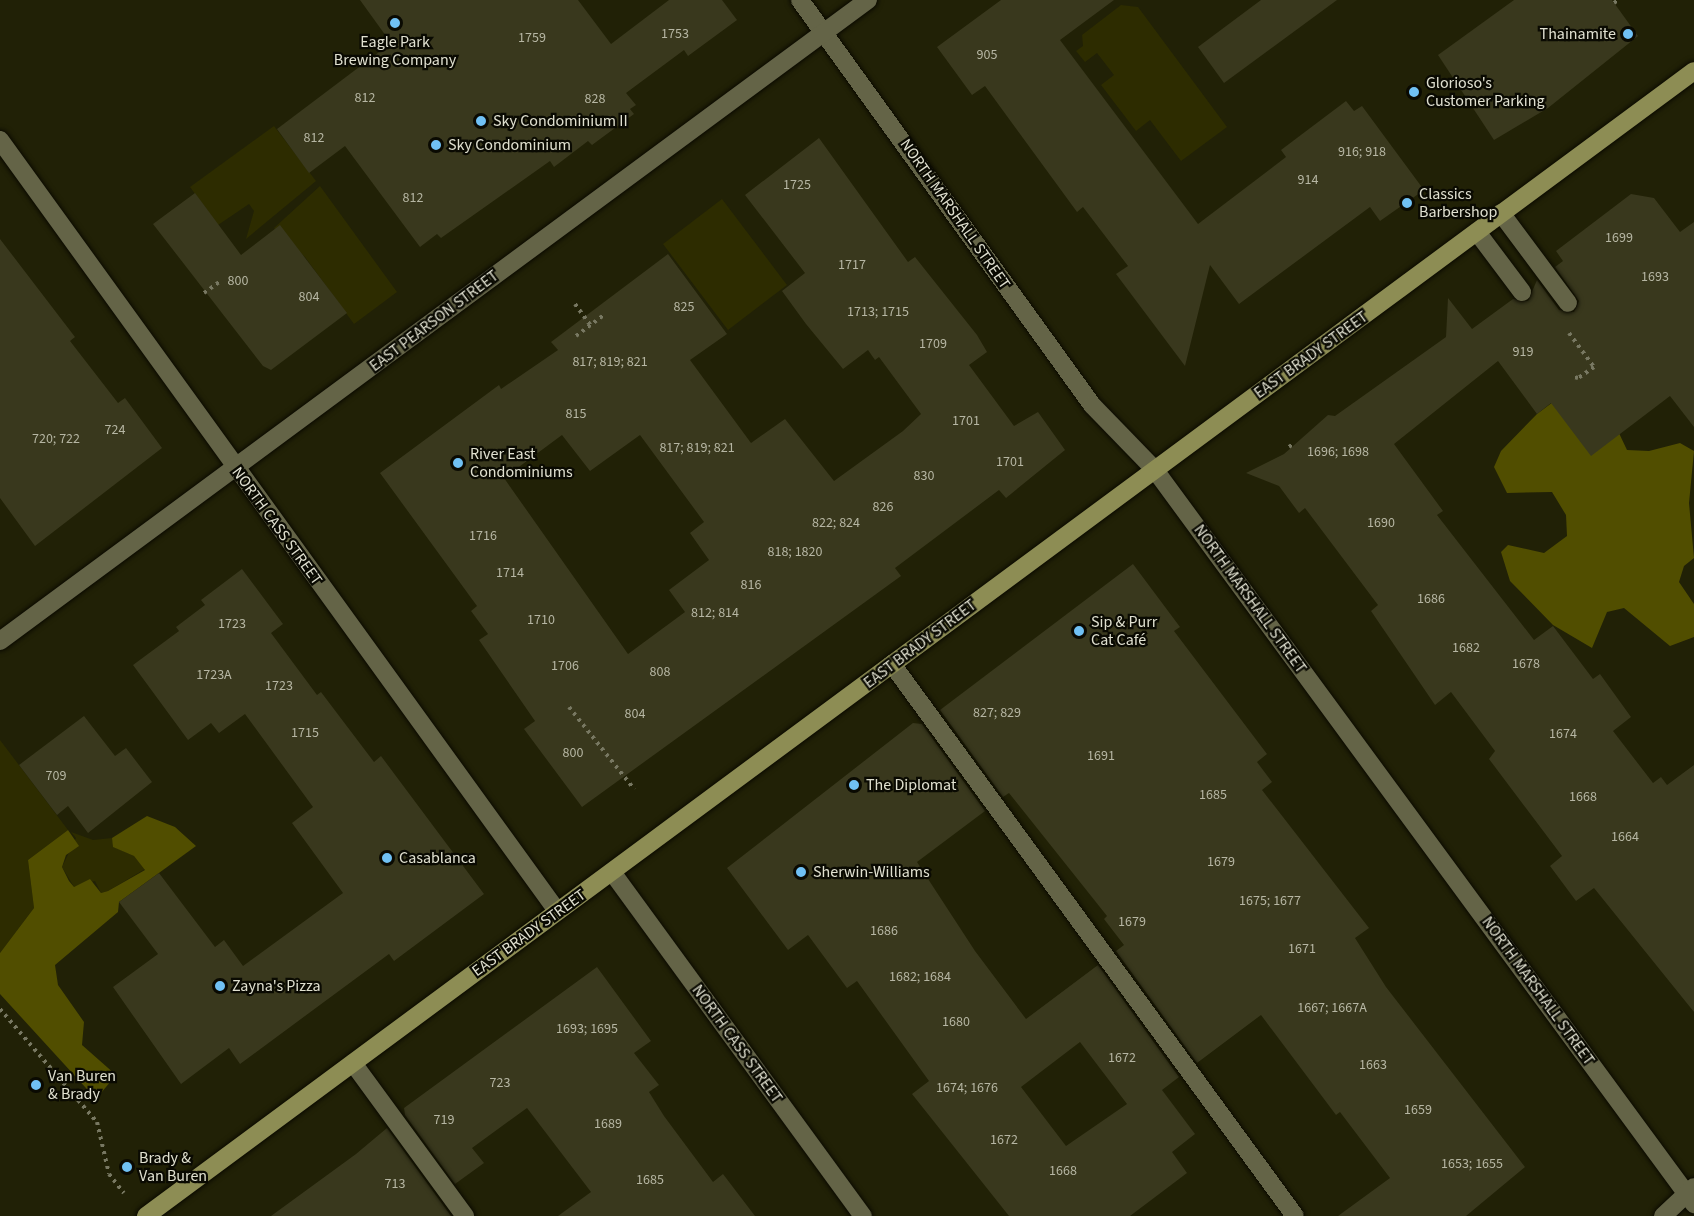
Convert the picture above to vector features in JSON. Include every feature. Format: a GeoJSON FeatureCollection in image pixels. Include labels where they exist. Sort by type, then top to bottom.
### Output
{"type":"FeatureCollection","features":[{"type":"Feature","properties":{"kind":"main road","name":"EAST BRADY STREET"},"geometry":{"type":"LineString","coordinates":[[146,1216],[1694,71]]}},
{"type":"Feature","properties":{"kind":"street","name":"NORTH MARSHALL STREET"},"geometry":{"type":"LineString","coordinates":[[800,0],[1092,405],[1155,470],[1691,1195]]}},
{"type":"Feature","properties":{"kind":"street","name":"EAST PEARSON STREET"},"geometry":{"type":"LineString","coordinates":[[0,641],[868,0]]}},
{"type":"Feature","properties":{"kind":"street","name":"NORTH CASS STREET"},"geometry":{"type":"LineString","coordinates":[[0,140],[557,911]]}},
{"type":"Feature","properties":{"kind":"street"},"geometry":{"type":"LineString","coordinates":[[1502,213],[1568,303]]}},
{"type":"Feature","properties":{"kind":"street"},"geometry":{"type":"LineString","coordinates":[[1477,232],[1522,292]]}},
{"type":"Feature","properties":{"kind":"street"},"geometry":{"type":"LineString","coordinates":[[892,664],[1295,1216]]}},
{"type":"Feature","properties":{"kind":"street","name":"NORTH CASS STREET"},"geometry":{"type":"LineString","coordinates":[[612,872],[863,1216]]}},
{"type":"Feature","properties":{"kind":"street"},"geometry":{"type":"LineString","coordinates":[[353,1063],[465,1216]]}},
{"type":"Feature","properties":{"kind":"street"},"geometry":{"type":"LineString","coordinates":[[1663,1216],[1691,1195]]}},
{"type":"Feature","properties":{"kind":"path"},"geometry":{"type":"LineString","coordinates":[[204,292],[219,282]]}},
{"type":"Feature","properties":{"kind":"path"},"geometry":{"type":"LineString","coordinates":[[574,304],[590,325]]}},
{"type":"Feature","properties":{"kind":"path"},"geometry":{"type":"LineString","coordinates":[[576,336],[604,315]]}},
{"type":"Feature","properties":{"kind":"path"},"geometry":{"type":"LineString","coordinates":[[1568,332],[1594,367],[1578,378],[1571,376]]}},
{"type":"Feature","properties":{"kind":"path"},"geometry":{"type":"LineString","coordinates":[[1289,447],[1294,443]]}},
{"type":"Feature","properties":{"kind":"path"},"geometry":{"type":"LineString","coordinates":[[569,707],[634,789]]}},
{"type":"Feature","properties":{"kind":"path"},"geometry":{"type":"LineString","coordinates":[[0,1009],[97,1122],[109,1174]]}},
{"type":"Feature","properties":{"kind":"shaded area"},"geometry":{"type":"Polygon","coordinates":[[[1121,5],[1138,7],[1227,127],[1181,161],[1150,120],[1136,131],[1101,85],[1114,75],[1097,53],[1085,62],[1076,51],[1083,46],[1082,35],[1121,5]]]}},
{"type":"Feature","properties":{"kind":"shaded area"},"geometry":{"type":"Polygon","coordinates":[[[274,126],[316,181],[246,239],[254,211],[249,204],[218,225],[190,187],[274,126]]]}},
{"type":"Feature","properties":{"kind":"shaded area"},"geometry":{"type":"Polygon","coordinates":[[[320,186],[397,292],[354,324],[305,257],[274,228],[320,186]]]}},
{"type":"Feature","properties":{"kind":"shaded area"},"geometry":{"type":"Polygon","coordinates":[[[722,199],[787,285],[728,330],[663,244],[722,199]]]}},
{"type":"Feature","properties":{"kind":"shaded area"},"geometry":{"type":"Polygon","coordinates":[[[1577,384],[1609,412],[1627,450],[1649,451],[1680,443],[1694,451],[1689,503],[1694,558],[1684,566],[1679,582],[1694,604],[1694,637],[1670,646],[1624,608],[1607,612],[1592,648],[1553,625],[1510,581],[1501,552],[1508,545],[1544,553],[1567,536],[1566,515],[1552,492],[1507,493],[1494,467],[1501,451],[1537,414],[1577,384]]]}},
{"type":"Feature","properties":{"kind":"shaded area"},"geometry":{"type":"Polygon","coordinates":[[[0,740],[68,830],[28,860],[34,908],[0,953],[0,740]]]}},
{"type":"Feature","properties":{"kind":"shaded area"},"geometry":{"type":"Polygon","coordinates":[[[147,816],[175,827],[196,846],[119,902],[118,912],[55,965],[58,985],[84,1022],[82,1045],[116,1075],[96,1099],[0,994],[0,953],[34,908],[28,860],[68,830],[79,846],[66,855],[62,867],[69,881],[74,887],[90,879],[101,893],[108,891],[145,870],[134,856],[113,847],[112,838],[147,816]]]}},
{"type":"Feature","properties":{"kind":"shaded area"},"geometry":{"type":"Polygon","coordinates":[[[71,832],[93,840],[112,838],[114,847],[134,856],[145,869],[101,893],[95,881],[74,887],[62,867],[76,838],[71,832]]]}},
{"type":"Feature","properties":{"kind":"building"},"geometry":{"type":"Polygon","coordinates":[[[360,0],[578,0],[611,44],[669,0],[722,0],[737,20],[688,56],[684,50],[626,93],[636,105],[630,109],[634,114],[592,145],[588,141],[554,167],[550,161],[441,238],[437,234],[420,247],[345,146],[309,173],[277,129],[391,43],[360,0]]]}},
{"type":"Feature","properties":{"kind":"building"},"geometry":{"type":"Polygon","coordinates":[[[1001,0],[1114,0],[1060,40],[1198,224],[1286,157],[1281,150],[1346,101],[1354,111],[1362,106],[1424,190],[1380,221],[1370,207],[1239,304],[1210,265],[1185,366],[1116,274],[1128,266],[1083,207],[1077,212],[985,86],[972,95],[937,47],[1001,0]]]}},
{"type":"Feature","properties":{"kind":"building"},"geometry":{"type":"Polygon","coordinates":[[[1261,0],[1337,0],[1224,83],[1198,47],[1261,0]]]}},
{"type":"Feature","properties":{"kind":"building"},"geometry":{"type":"Polygon","coordinates":[[[1514,0],[1612,0],[1638,36],[1548,108],[1494,140],[1438,55],[1514,0]]]}},
{"type":"Feature","properties":{"kind":"building"},"geometry":{"type":"Polygon","coordinates":[[[819,138],[908,262],[915,257],[977,335],[987,352],[969,365],[1014,426],[1038,412],[1065,450],[1006,498],[999,490],[895,568],[901,576],[582,807],[524,729],[535,721],[479,640],[488,634],[471,611],[477,606],[380,473],[499,385],[501,389],[558,350],[551,342],[668,254],[727,334],[690,360],[751,443],[785,419],[834,481],[903,431],[921,414],[879,357],[875,360],[868,350],[843,369],[806,324],[782,291],[805,273],[745,195],[819,138]],[[562,435],[504,478],[628,654],[685,612],[669,590],[709,560],[690,533],[704,522],[640,435],[590,471],[562,435]]]}},
{"type":"Feature","properties":{"kind":"building"},"geometry":{"type":"Polygon","coordinates":[[[195,193],[241,255],[280,225],[347,313],[271,370],[263,366],[153,224],[195,193]]]}},
{"type":"Feature","properties":{"kind":"building"},"geometry":{"type":"Polygon","coordinates":[[[1631,194],[1654,198],[1680,232],[1694,222],[1694,427],[1670,396],[1591,456],[1551,403],[1537,414],[1498,361],[1394,444],[1443,511],[1437,515],[1534,640],[1553,626],[1593,679],[1600,674],[1631,717],[1613,731],[1653,783],[1661,777],[1667,785],[1694,765],[1694,1012],[1594,888],[1576,901],[1550,866],[1562,856],[1489,759],[1495,751],[1451,692],[1435,705],[1371,611],[1378,605],[1305,508],[1299,513],[1279,486],[1246,473],[1284,454],[1328,415],[1335,416],[1446,337],[1448,298],[1472,329],[1513,299],[1528,301],[1537,280],[1559,310],[1574,312],[1579,301],[1555,267],[1563,261],[1556,251],[1631,194]]]}},
{"type":"Feature","properties":{"kind":"building"},"geometry":{"type":"Polygon","coordinates":[[[0,239],[75,337],[70,341],[118,403],[125,398],[162,448],[35,546],[0,498],[0,239]]]}},
{"type":"Feature","properties":{"kind":"building"},"geometry":{"type":"Polygon","coordinates":[[[1133,564],[1180,627],[1174,631],[1267,754],[1257,762],[1272,782],[1262,790],[1369,928],[1355,938],[1386,987],[1525,1167],[1466,1216],[1338,1216],[1390,1178],[1340,1112],[1336,1115],[1261,1015],[1197,1063],[1116,951],[1124,945],[1104,919],[1107,916],[1009,793],[1003,797],[940,710],[1133,564]]]}},
{"type":"Feature","properties":{"kind":"building"},"geometry":{"type":"Polygon","coordinates":[[[242,569],[283,624],[271,633],[317,695],[321,692],[374,762],[381,756],[484,894],[394,961],[389,954],[240,1064],[229,1048],[181,1084],[113,987],[158,954],[119,902],[159,873],[215,947],[224,940],[243,966],[343,893],[292,823],[313,807],[245,714],[219,733],[211,723],[188,740],[133,665],[179,631],[176,627],[205,605],[201,600],[242,569]]]}},
{"type":"Feature","properties":{"kind":"building"},"geometry":{"type":"Polygon","coordinates":[[[84,716],[115,756],[126,748],[152,782],[88,833],[68,806],[57,815],[19,765],[84,716]]]}},
{"type":"Feature","properties":{"kind":"building"},"geometry":{"type":"Polygon","coordinates":[[[913,723],[922,724],[985,811],[917,862],[975,951],[1026,1019],[1098,965],[1179,1077],[1162,1090],[1195,1134],[1172,1152],[1187,1173],[1130,1216],[1009,1216],[912,1094],[929,1081],[857,981],[847,988],[808,935],[788,950],[727,868],[913,723]],[[1080,1042],[1021,1087],[1066,1146],[1127,1104],[1080,1042]]]}},
{"type":"Feature","properties":{"kind":"building"},"geometry":{"type":"Polygon","coordinates":[[[597,967],[651,1041],[634,1053],[659,1085],[649,1092],[664,1116],[713,1182],[723,1174],[755,1216],[558,1216],[591,1192],[527,1108],[472,1148],[484,1163],[455,1184],[405,1115],[404,1108],[597,967]]]}},
{"type":"Feature","properties":{"kind":"building"},"geometry":{"type":"Polygon","coordinates":[[[387,1128],[451,1216],[271,1216],[356,1154],[387,1128]]]}},
{"type":"Feature","properties":{"kind":"place","name":"Eagle Park Brewing Company"},"geometry":{"type":"Point","coordinates":[395,23]}},
{"type":"Feature","properties":{"kind":"place","name":"Thainamite"},"geometry":{"type":"Point","coordinates":[1628,34]}},
{"type":"Feature","properties":{"kind":"place","name":"Glorioso's Customer Parking"},"geometry":{"type":"Point","coordinates":[1414,92]}},
{"type":"Feature","properties":{"kind":"place","name":"Sky Condominium II"},"geometry":{"type":"Point","coordinates":[481,121]}},
{"type":"Feature","properties":{"kind":"place","name":"Sky Condominium"},"geometry":{"type":"Point","coordinates":[436,145]}},
{"type":"Feature","properties":{"kind":"place","name":"Classics Barbershop"},"geometry":{"type":"Point","coordinates":[1407,203]}},
{"type":"Feature","properties":{"kind":"place","name":"River East Condominiums"},"geometry":{"type":"Point","coordinates":[458,463]}},
{"type":"Feature","properties":{"kind":"place","name":"Sip & Purr Cat Café"},"geometry":{"type":"Point","coordinates":[1079,631]}},
{"type":"Feature","properties":{"kind":"place","name":"The Diplomat"},"geometry":{"type":"Point","coordinates":[854,785]}},
{"type":"Feature","properties":{"kind":"place","name":"Casablanca"},"geometry":{"type":"Point","coordinates":[387,858]}},
{"type":"Feature","properties":{"kind":"place","name":"Sherwin-Williams"},"geometry":{"type":"Point","coordinates":[801,872]}},
{"type":"Feature","properties":{"kind":"place","name":"Zayna's Pizza"},"geometry":{"type":"Point","coordinates":[220,986]}},
{"type":"Feature","properties":{"kind":"place","name":"Van Buren & Brady"},"geometry":{"type":"Point","coordinates":[36,1085]}},
{"type":"Feature","properties":{"kind":"place","name":"Brady & Van Buren"},"geometry":{"type":"Point","coordinates":[127,1167]}}]}
